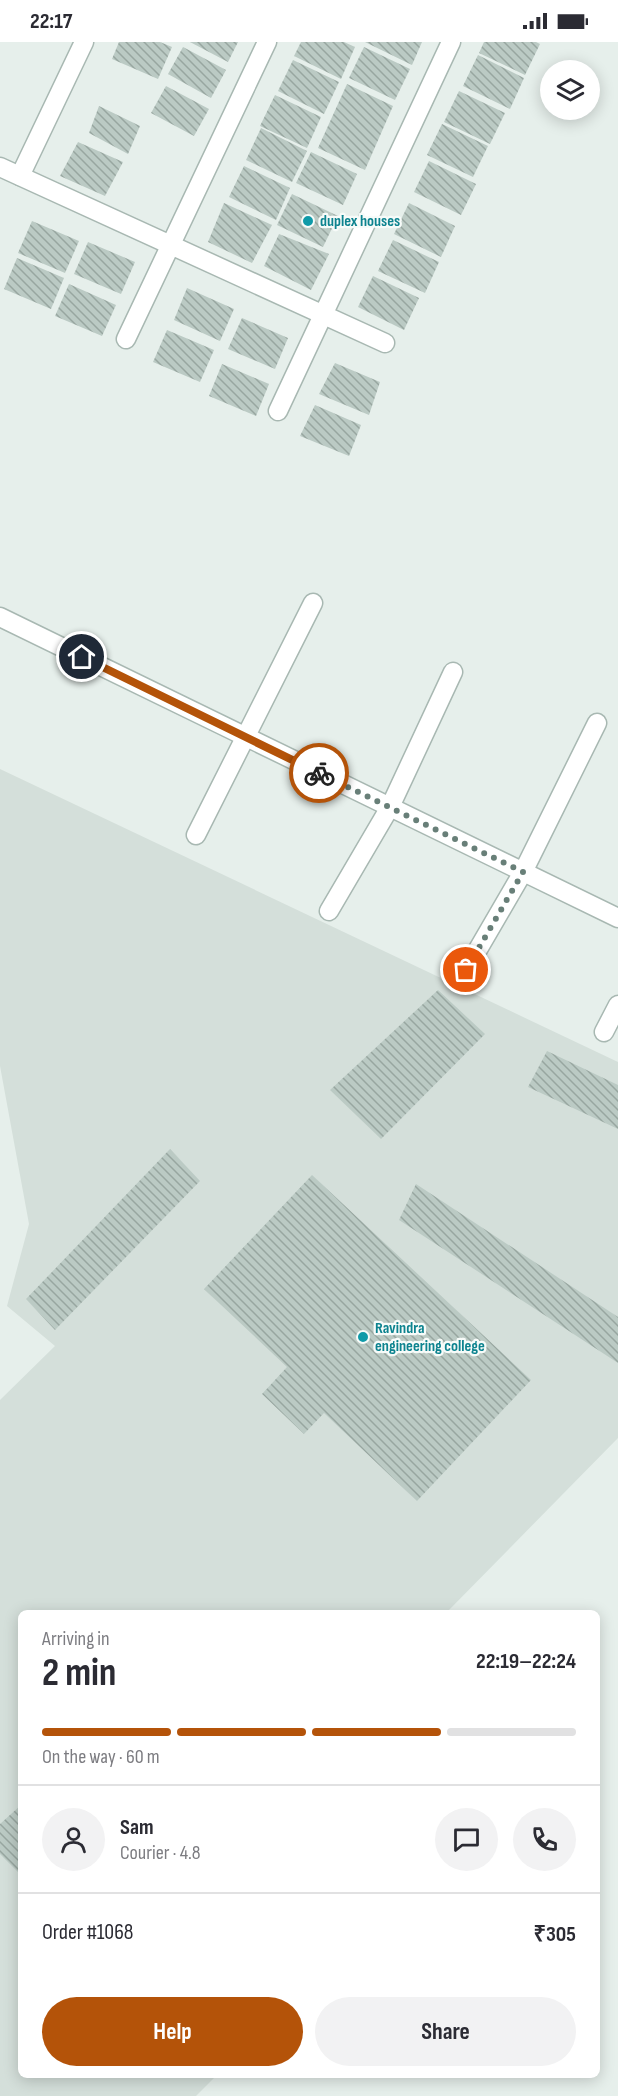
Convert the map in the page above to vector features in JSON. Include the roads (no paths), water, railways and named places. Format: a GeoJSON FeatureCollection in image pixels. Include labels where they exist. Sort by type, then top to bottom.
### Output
{"type":"FeatureCollection","features":[{"type":"Feature","properties":{"kind":"street"},"geometry":{"type":"LineString","coordinates":[[20,176],[84,42]]}},
{"type":"Feature","properties":{"kind":"street"},"geometry":{"type":"LineString","coordinates":[[126,339],[267,42]]}},
{"type":"Feature","properties":{"kind":"street"},"geometry":{"type":"LineString","coordinates":[[278,411],[451,42]]}},
{"type":"Feature","properties":{"kind":"street"},"geometry":{"type":"LineString","coordinates":[[0,167],[385,343]]}},
{"type":"Feature","properties":{"kind":"street"},"geometry":{"type":"LineString","coordinates":[[196,835],[313,603]]}},
{"type":"Feature","properties":{"kind":"street"},"geometry":{"type":"LineString","coordinates":[[0,617],[618,918]]}},
{"type":"Feature","properties":{"kind":"street"},"geometry":{"type":"LineString","coordinates":[[329,911],[390,807],[453,672]]}},
{"type":"Feature","properties":{"kind":"street"},"geometry":{"type":"LineString","coordinates":[[466,970],[523,872],[597,723]]}},
{"type":"Feature","properties":{"kind":"street"},"geometry":{"type":"LineString","coordinates":[[604,1032],[618,1005]]}},
{"type":"Feature","properties":{"kind":"place","name":"duplex houses"},"geometry":{"type":"Point","coordinates":[308,221]}},
{"type":"Feature","properties":{"kind":"place","name":"Ravindra engineering college"},"geometry":{"type":"Point","coordinates":[363,1337]}}]}
